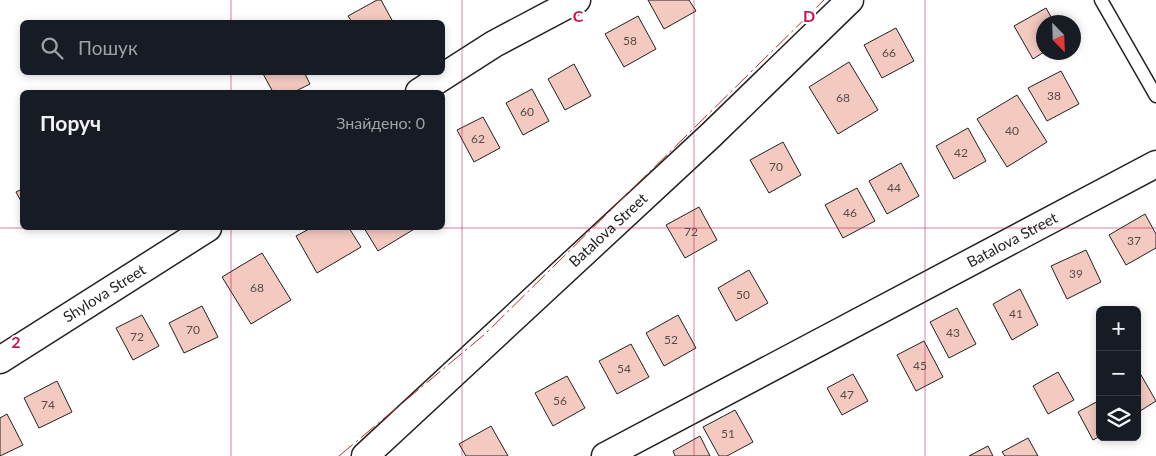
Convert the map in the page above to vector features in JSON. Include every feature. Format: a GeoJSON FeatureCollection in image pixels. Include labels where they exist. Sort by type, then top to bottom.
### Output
{"type":"FeatureCollection","features":[{"type":"Feature","properties":{"kind":"street"},"geometry":{"type":"LineString","coordinates":[[422,90],[494,44],[577,0]]}},
{"type":"Feature","properties":{"kind":"street","name":"Batalova Street"},"geometry":{"type":"LineString","coordinates":[[365,456],[711,134],[850,0]]}},
{"type":"Feature","properties":{"kind":"street","name":"Batalova Street"},"geometry":{"type":"LineString","coordinates":[[605,456],[1156,164]]}},
{"type":"Feature","properties":{"kind":"street","name":"Shylova Street"},"geometry":{"type":"LineString","coordinates":[[0,360],[205,230]]}},
{"type":"Feature","properties":{"kind":"lane"},"geometry":{"type":"LineString","coordinates":[[1101,0],[1156,96]]}},
{"type":"Feature","properties":{"kind":"building"},"geometry":{"type":"Polygon","coordinates":[[[377,0],[381,0],[392,20],[351,20],[348,16],[377,0]]]}},
{"type":"Feature","properties":{"kind":"building"},"geometry":{"type":"Polygon","coordinates":[[[648,0],[689,0],[696,11],[664,29],[648,0]]]}},
{"type":"Feature","properties":{"kind":"building"},"geometry":{"type":"Polygon","coordinates":[[[1046,8],[1050,15],[1036,15],[1036,57],[1033,59],[1014,26],[1046,8]]]}},
{"type":"Feature","properties":{"kind":"building"},"geometry":{"type":"Polygon","coordinates":[[[638,16],[656,49],[624,67],[605,34],[638,16]]]}},
{"type":"Feature","properties":{"kind":"building"},"geometry":{"type":"Polygon","coordinates":[[[896,28],[914,61],[882,78],[864,45],[896,28]]]}},
{"type":"Feature","properties":{"kind":"building"},"geometry":{"type":"Polygon","coordinates":[[[849,62],[878,110],[838,134],[809,87],[849,62]]]}},
{"type":"Feature","properties":{"kind":"building"},"geometry":{"type":"Polygon","coordinates":[[[574,64],[591,96],[565,110],[548,79],[574,64]]]}},
{"type":"Feature","properties":{"kind":"building"},"geometry":{"type":"Polygon","coordinates":[[[1061,71],[1079,104],[1047,121],[1028,88],[1061,71]]]}},
{"type":"Feature","properties":{"kind":"building"},"geometry":{"type":"Polygon","coordinates":[[[264,75],[306,75],[310,84],[298,90],[272,90],[264,75]]]}},
{"type":"Feature","properties":{"kind":"building"},"geometry":{"type":"Polygon","coordinates":[[[532,89],[549,121],[523,135],[506,103],[532,89]]]}},
{"type":"Feature","properties":{"kind":"building"},"geometry":{"type":"Polygon","coordinates":[[[1017,95],[1047,142],[1007,167],[977,119],[1017,95]]]}},
{"type":"Feature","properties":{"kind":"building"},"geometry":{"type":"Polygon","coordinates":[[[483,117],[500,148],[474,162],[457,130],[483,117]]]}},
{"type":"Feature","properties":{"kind":"building"},"geometry":{"type":"Polygon","coordinates":[[[968,128],[986,161],[954,179],[936,146],[968,128]]]}},
{"type":"Feature","properties":{"kind":"building"},"geometry":{"type":"Polygon","coordinates":[[[783,142],[801,175],[769,193],[750,160],[783,142]]]}},
{"type":"Feature","properties":{"kind":"building"},"geometry":{"type":"Polygon","coordinates":[[[901,163],[919,196],[887,214],[869,181],[901,163]]]}},
{"type":"Feature","properties":{"kind":"building"},"geometry":{"type":"Polygon","coordinates":[[[857,188],[875,221],[843,238],[825,205],[857,188]]]}},
{"type":"Feature","properties":{"kind":"building"},"geometry":{"type":"Polygon","coordinates":[[[20,190],[20,199],[16,192],[20,190]]]}},
{"type":"Feature","properties":{"kind":"building"},"geometry":{"type":"Polygon","coordinates":[[[699,207],[717,240],[685,258],[666,225],[699,207]]]}},
{"type":"Feature","properties":{"kind":"building"},"geometry":{"type":"Polygon","coordinates":[[[1145,214],[1156,234],[1156,248],[1126,265],[1109,235],[1145,214]]]}},
{"type":"Feature","properties":{"kind":"building"},"geometry":{"type":"Polygon","coordinates":[[[307,230],[350,230],[361,247],[317,273],[296,236],[307,230]]]}},
{"type":"Feature","properties":{"kind":"building"},"geometry":{"type":"Polygon","coordinates":[[[365,230],[413,230],[378,251],[365,230]]]}},
{"type":"Feature","properties":{"kind":"building"},"geometry":{"type":"Polygon","coordinates":[[[1086,250],[1101,282],[1067,299],[1051,266],[1086,250]]]}},
{"type":"Feature","properties":{"kind":"building"},"geometry":{"type":"Polygon","coordinates":[[[262,253],[291,300],[251,324],[222,277],[262,253]]]}},
{"type":"Feature","properties":{"kind":"building"},"geometry":{"type":"Polygon","coordinates":[[[749,270],[768,303],[736,321],[718,288],[749,270]]]}},
{"type":"Feature","properties":{"kind":"building"},"geometry":{"type":"Polygon","coordinates":[[[1020,289],[1038,325],[1012,340],[993,304],[1020,289]]]}},
{"type":"Feature","properties":{"kind":"building"},"geometry":{"type":"Polygon","coordinates":[[[202,306],[218,337],[184,353],[169,323],[202,306]]]}},
{"type":"Feature","properties":{"kind":"building"},"geometry":{"type":"Polygon","coordinates":[[[957,308],[976,344],[949,358],[930,322],[957,308]]]}},
{"type":"Feature","properties":{"kind":"building"},"geometry":{"type":"Polygon","coordinates":[[[142,315],[159,346],[133,360],[116,328],[142,315]]]}},
{"type":"Feature","properties":{"kind":"building"},"geometry":{"type":"Polygon","coordinates":[[[678,315],[696,348],[664,366],[646,333],[678,315]]]}},
{"type":"Feature","properties":{"kind":"building"},"geometry":{"type":"Polygon","coordinates":[[[924,341],[943,377],[916,391],[897,355],[924,341]]]}},
{"type":"Feature","properties":{"kind":"building"},"geometry":{"type":"Polygon","coordinates":[[[631,344],[649,377],[617,394],[599,361],[631,344]]]}},
{"type":"Feature","properties":{"kind":"building"},"geometry":{"type":"Polygon","coordinates":[[[1058,372],[1074,400],[1048,414],[1033,386],[1058,372]]]}},
{"type":"Feature","properties":{"kind":"building"},"geometry":{"type":"Polygon","coordinates":[[[853,374],[868,401],[842,415],[827,388],[853,374]]]}},
{"type":"Feature","properties":{"kind":"building"},"geometry":{"type":"Polygon","coordinates":[[[1141,375],[1156,401],[1141,410],[1141,375]]]}},
{"type":"Feature","properties":{"kind":"building"},"geometry":{"type":"Polygon","coordinates":[[[567,376],[585,408],[553,426],[535,393],[567,376]]]}},
{"type":"Feature","properties":{"kind":"building"},"geometry":{"type":"Polygon","coordinates":[[[57,381],[72,412],[39,428],[24,398],[57,381]]]}},
{"type":"Feature","properties":{"kind":"building"},"geometry":{"type":"Polygon","coordinates":[[[1096,402],[1096,438],[1093,440],[1078,412],[1096,402]]]}},
{"type":"Feature","properties":{"kind":"building"},"geometry":{"type":"Polygon","coordinates":[[[735,410],[753,442],[727,456],[719,456],[703,427],[735,410]]]}},
{"type":"Feature","properties":{"kind":"building"},"geometry":{"type":"Polygon","coordinates":[[[7,414],[23,445],[0,456],[0,418],[7,414]]]}},
{"type":"Feature","properties":{"kind":"building"},"geometry":{"type":"Polygon","coordinates":[[[491,426],[508,456],[466,456],[459,444],[491,426]]]}},
{"type":"Feature","properties":{"kind":"building"},"geometry":{"type":"Polygon","coordinates":[[[700,436],[710,456],[675,456],[673,451],[700,436]]]}},
{"type":"Feature","properties":{"kind":"building"},"geometry":{"type":"Polygon","coordinates":[[[1028,438],[1038,456],[1005,456],[1002,452],[1028,438]]]}},
{"type":"Feature","properties":{"kind":"building"},"geometry":{"type":"Polygon","coordinates":[[[988,446],[993,456],[969,456],[988,446]]]}},
{"type":"Feature","properties":{"kind":"power"},"geometry":{"type":"LineString","coordinates":[[339,456],[485,334],[824,0]]}}]}
